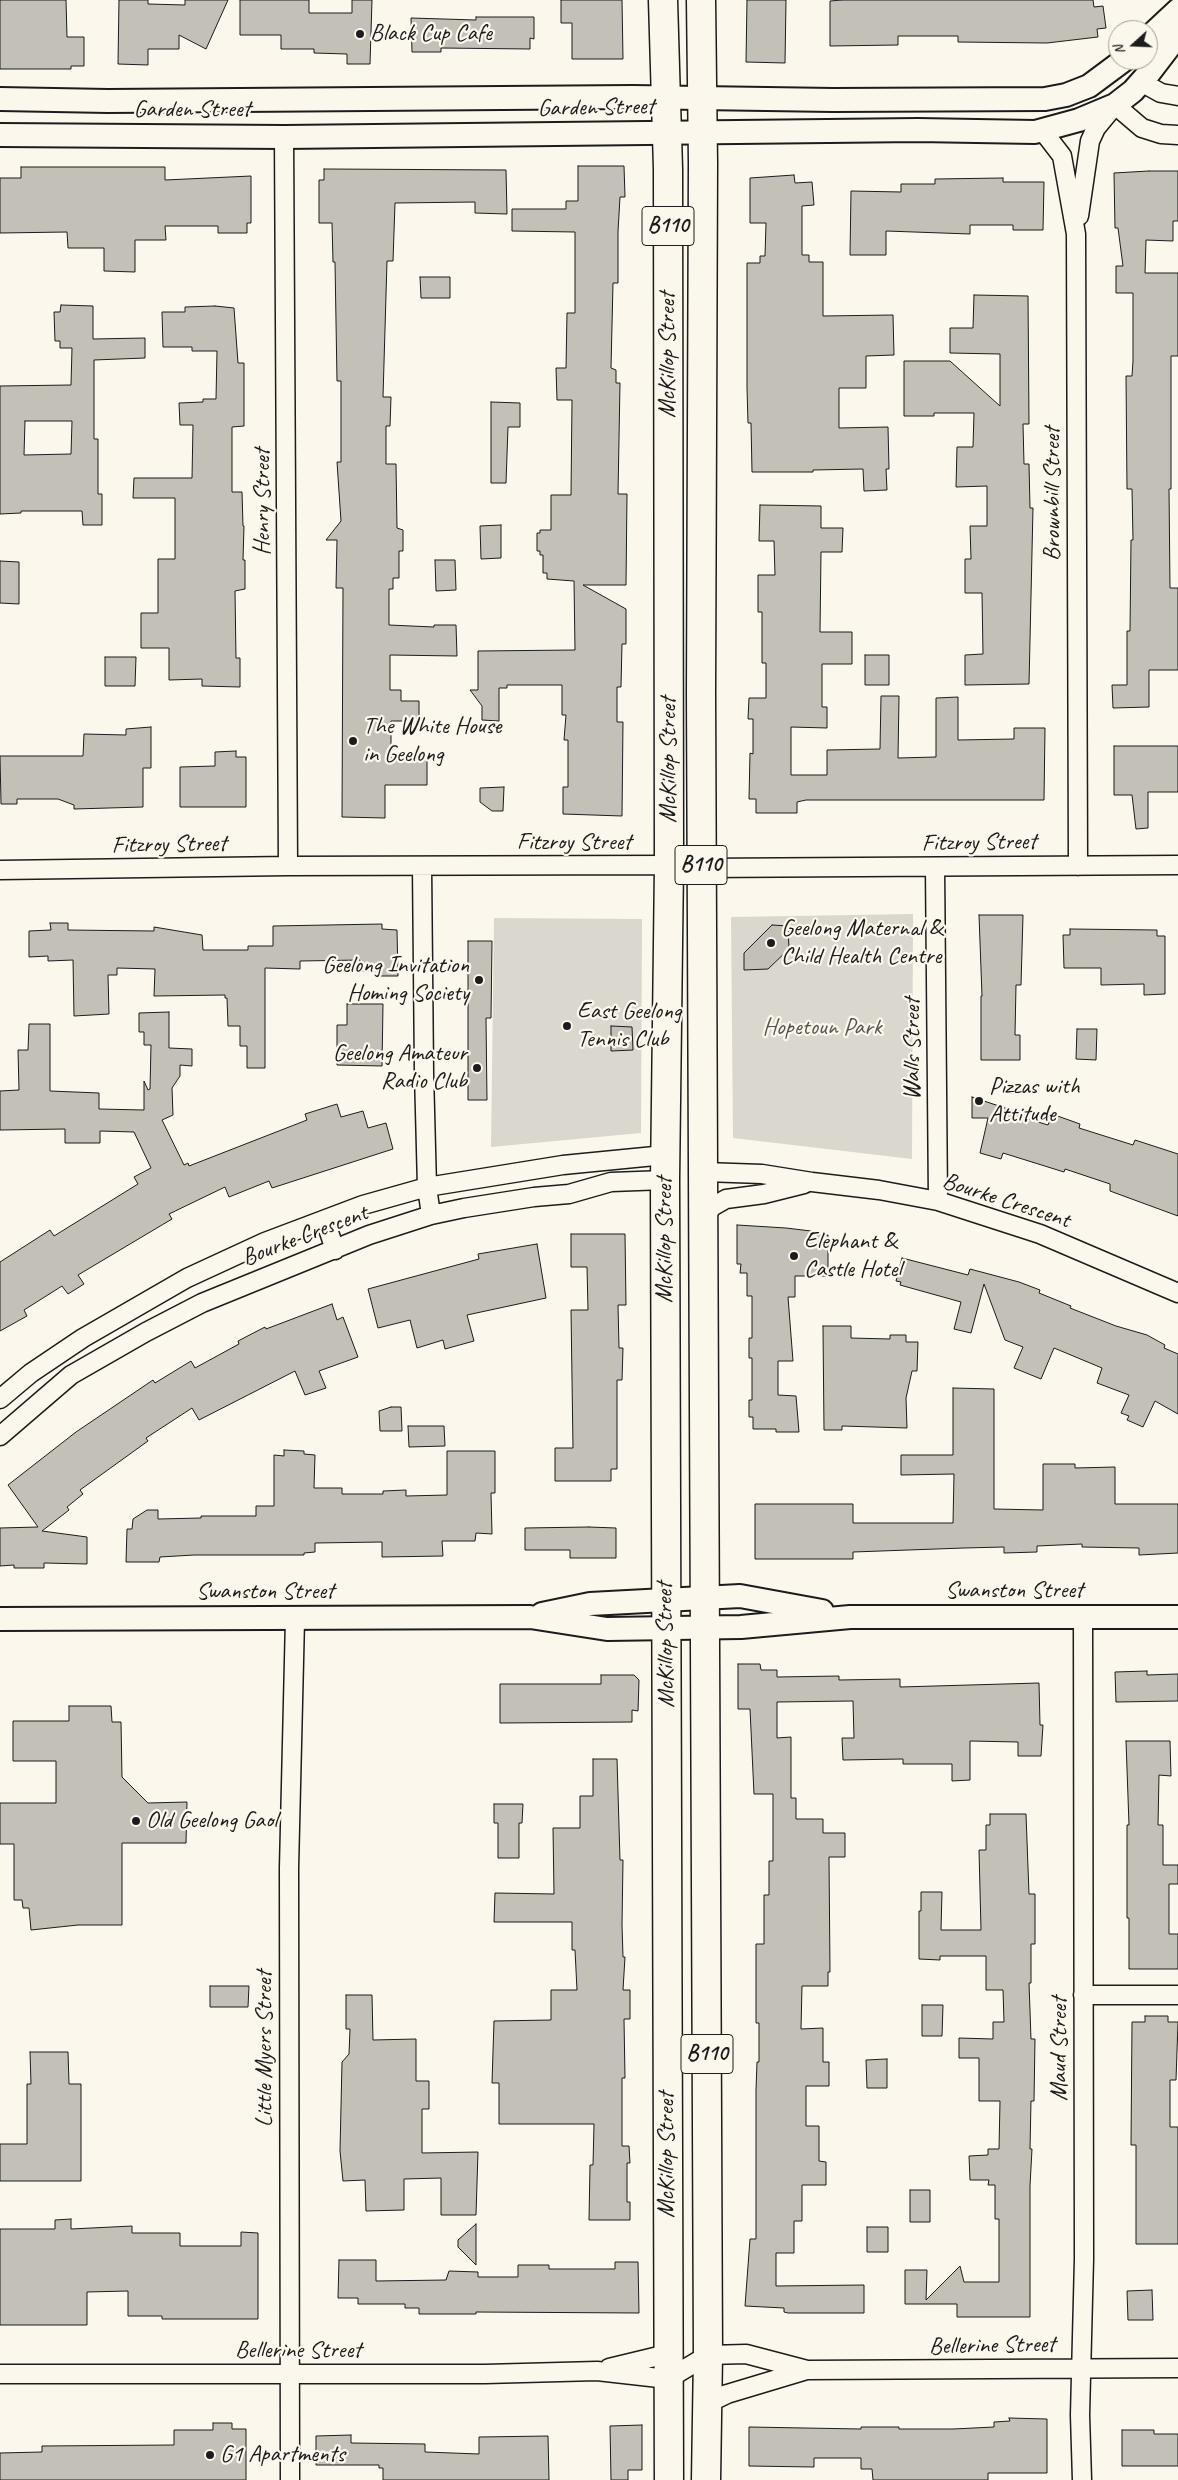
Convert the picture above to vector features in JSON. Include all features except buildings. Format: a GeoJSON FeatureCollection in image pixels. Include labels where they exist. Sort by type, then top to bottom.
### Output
{"type":"FeatureCollection","features":[{"type":"Feature","properties":{"kind":"highway","name":"McKillop Street"},"geometry":{"type":"LineString","coordinates":[[663,0],[666,133],[669,865],[665,1167],[668,2480]]}},
{"type":"Feature","properties":{"kind":"highway","name":"McKillop Street"},"geometry":{"type":"LineString","coordinates":[[701,0],[703,133],[701,868],[704,1172],[708,2355],[706,2480]]}},
{"type":"Feature","properties":{"kind":"highway"},"geometry":{"type":"LineString","coordinates":[[666,1226],[685,1181],[692,1175],[704,1172]]}},
{"type":"Feature","properties":{"kind":"street"},"geometry":{"type":"LineString","coordinates":[[1158,29],[1178,10]]}},
{"type":"Feature","properties":{"kind":"street","name":"Garden Street"},"geometry":{"type":"LineString","coordinates":[[0,135],[284,137],[1042,130],[1079,120],[1115,104],[1142,82],[1178,35]]}},
{"type":"Feature","properties":{"kind":"street"},"geometry":{"type":"LineString","coordinates":[[1045,99],[1066,95],[1089,86],[1111,70]]}},
{"type":"Feature","properties":{"kind":"street"},"geometry":{"type":"LineString","coordinates":[[1045,99],[1075,102],[1092,96],[1125,77],[1142,82],[1162,93],[1178,96]]}},
{"type":"Feature","properties":{"kind":"street","name":"Garden Street"},"geometry":{"type":"LineString","coordinates":[[0,99],[108,101],[665,97],[833,100],[1045,99]]}},
{"type":"Feature","properties":{"kind":"street"},"geometry":{"type":"LineString","coordinates":[[1076,234],[1090,140],[1096,128],[1115,104],[1142,128],[1161,134],[1178,135]]}},
{"type":"Feature","properties":{"kind":"street","name":"Brownbill Street"},"geometry":{"type":"LineString","coordinates":[[1042,130],[1062,156],[1076,234],[1078,866]]}},
{"type":"Feature","properties":{"kind":"street","name":"Henry Street"},"geometry":{"type":"LineString","coordinates":[[284,137],[288,866]]}},
{"type":"Feature","properties":{"kind":"street","name":"Fitzroy Street"},"geometry":{"type":"LineString","coordinates":[[0,870],[288,866],[669,865],[701,868],[1178,865]]}},
{"type":"Feature","properties":{"kind":"street"},"geometry":{"type":"LineString","coordinates":[[422,866],[427,1187],[431,1215]]}},
{"type":"Feature","properties":{"kind":"street","name":"Walls Street"},"geometry":{"type":"LineString","coordinates":[[935,867],[938,1201]]}},
{"type":"Feature","properties":{"kind":"street","name":"Bourke Crescent"},"geometry":{"type":"LineString","coordinates":[[0,1399],[31,1373],[83,1338],[187,1278],[265,1242],[363,1205],[427,1187],[563,1165],[665,1167]]}},
{"type":"Feature","properties":{"kind":"street","name":"Bourke Crescent"},"geometry":{"type":"LineString","coordinates":[[0,1436],[72,1375],[139,1336],[202,1303],[369,1235],[431,1215],[506,1201],[569,1194],[665,1167]]}},
{"type":"Feature","properties":{"kind":"street","name":"Bourke Crescent"},"geometry":{"type":"LineString","coordinates":[[704,1172],[762,1174],[880,1190],[938,1201],[1040,1234],[1178,1293]]}},
{"type":"Feature","properties":{"kind":"street","name":"Bourke Crescent"},"geometry":{"type":"LineString","coordinates":[[703,1219],[712,1207],[726,1199],[764,1194],[812,1182]]}},
{"type":"Feature","properties":{"kind":"street"},"geometry":{"type":"LineString","coordinates":[[325,1220],[335,1250]]}},
{"type":"Feature","properties":{"kind":"street","name":"Swanston Street"},"geometry":{"type":"LineString","coordinates":[[530,1617],[590,1604],[740,1596],[850,1617]]}},
{"type":"Feature","properties":{"kind":"street","name":"Swanston Street"},"geometry":{"type":"LineString","coordinates":[[0,1620],[530,1617],[607,1630],[741,1627],[850,1617],[1178,1617]]}},
{"type":"Feature","properties":{"kind":"street","name":"Maud Street"},"geometry":{"type":"LineString","coordinates":[[1082,2480],[1080,2415],[1084,1995],[1083,1617]]}},
{"type":"Feature","properties":{"kind":"street","name":"Little Myers Street"},"geometry":{"type":"LineString","coordinates":[[290,2480],[289,1868],[295,1618]]}},
{"type":"Feature","properties":{"kind":"street"},"geometry":{"type":"LineString","coordinates":[[1084,1995],[1178,1995]]}},
{"type":"Feature","properties":{"kind":"street","name":"Bellerine Street"},"geometry":{"type":"LineString","coordinates":[[0,2374],[485,2374],[667,2367],[708,2355],[746,2354],[807,2370],[1178,2368]]}},
{"type":"Feature","properties":{"kind":"street","name":"Bellerine Street"},"geometry":{"type":"LineString","coordinates":[[596,2371],[667,2367]]}},
{"type":"Feature","properties":{"kind":"street","name":"Bellerine Street"},"geometry":{"type":"LineString","coordinates":[[706,2404],[727,2394],[807,2370]]}},
{"type":"Feature","properties":{"kind":"green space","name":"Hopetoun Park"},"geometry":{"type":"Polygon","coordinates":[[[913,914],[912,1159],[733,1138],[731,917],[913,914]]]}},
{"type":"Feature","properties":{"kind":"green space","name":"East Geelong Tennis Club"},"geometry":{"type":"Polygon","coordinates":[[[494,918],[642,919],[641,1133],[491,1147],[494,918]]]}},
{"type":"Feature","properties":{"kind":"place","name":"Black Cup Cafe"},"geometry":{"type":"Point","coordinates":[360,34]}},
{"type":"Feature","properties":{"kind":"place","name":"The White House in Geelong"},"geometry":{"type":"Point","coordinates":[353,741]}},
{"type":"Feature","properties":{"kind":"place","name":"Geelong Maternal & Child Health Centre"},"geometry":{"type":"Point","coordinates":[771,943]}},
{"type":"Feature","properties":{"kind":"place","name":"Geelong Invitation Homing Society"},"geometry":{"type":"Point","coordinates":[479,980]}},
{"type":"Feature","properties":{"kind":"place","name":"East Geelong Tennis Club"},"geometry":{"type":"Point","coordinates":[567,1026]}},
{"type":"Feature","properties":{"kind":"place","name":"Geelong Amateur Radio Club"},"geometry":{"type":"Point","coordinates":[477,1068]}},
{"type":"Feature","properties":{"kind":"place","name":"Pizzas with Attitude"},"geometry":{"type":"Point","coordinates":[979,1101]}},
{"type":"Feature","properties":{"kind":"place","name":"Elephant & Castle Hotel"},"geometry":{"type":"Point","coordinates":[794,1256]}},
{"type":"Feature","properties":{"kind":"place","name":"Old Geelong Gaol"},"geometry":{"type":"Point","coordinates":[136,1821]}},
{"type":"Feature","properties":{"kind":"place","name":"G1 Apartments"},"geometry":{"type":"Point","coordinates":[210,2455]}}]}
